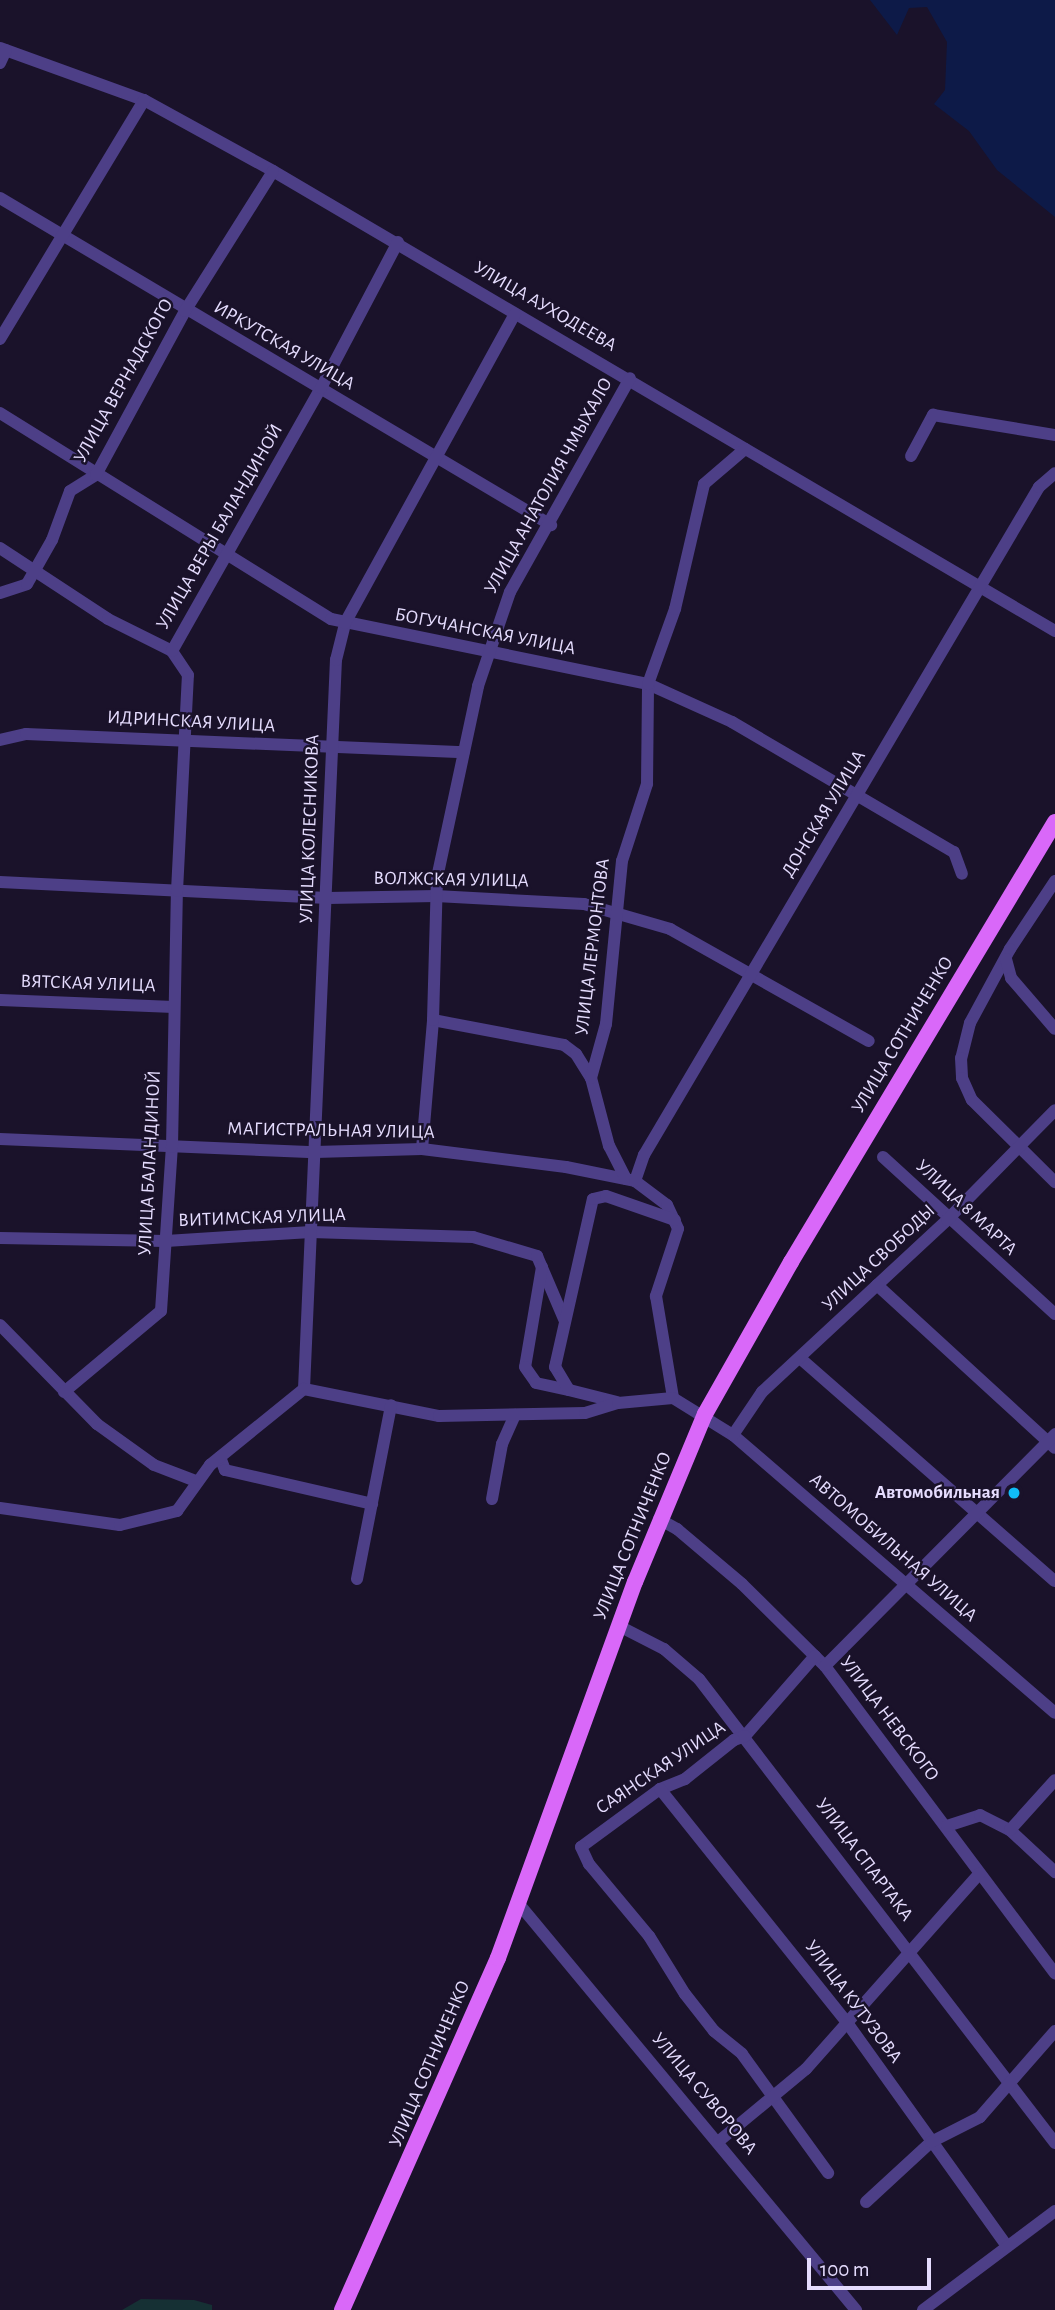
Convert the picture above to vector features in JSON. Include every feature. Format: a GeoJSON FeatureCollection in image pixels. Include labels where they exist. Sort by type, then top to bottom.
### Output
{"type":"FeatureCollection","features":[{"type":"Feature","properties":{"kind":"main road","name":"УЛИЦА СОТНИЧЕНКО"},"geometry":{"type":"LineString","coordinates":[[342,2310],[445,2084],[519,1904],[659,1519],[705,1414],[790,1262],[1055,822]]}},
{"type":"Feature","properties":{"kind":"street"},"geometry":{"type":"LineString","coordinates":[[0,63],[3,49]]}},
{"type":"Feature","properties":{"kind":"street","name":"УЛИЦА АУХОДЕЕВА"},"geometry":{"type":"LineString","coordinates":[[3,49],[144,100],[398,242],[515,314],[630,378],[745,449],[982,585],[1055,631]]}},
{"type":"Feature","properties":{"kind":"street"},"geometry":{"type":"LineString","coordinates":[[0,339],[144,100]]}},
{"type":"Feature","properties":{"kind":"street","name":"УЛИЦА ВЕРНАДСКОГО"},"geometry":{"type":"LineString","coordinates":[[0,593],[27,584],[70,491],[96,475],[185,311],[272,171]]}},
{"type":"Feature","properties":{"kind":"street","name":"ИРКУТСКАЯ УЛИЦА"},"geometry":{"type":"LineString","coordinates":[[0,198],[185,311],[321,388],[434,458],[551,525]]}},
{"type":"Feature","properties":{"kind":"street","name":"УЛИЦА ВЕРЫ БАЛАНДИНОЙ"},"geometry":{"type":"LineString","coordinates":[[177,891],[188,675],[172,651],[321,388],[398,242]]}},
{"type":"Feature","properties":{"kind":"street","name":"УЛИЦА КОЛЕСНИКОВА"},"geometry":{"type":"LineString","coordinates":[[304,1389],[328,898],[336,660],[345,623],[515,314]]}},
{"type":"Feature","properties":{"kind":"street","name":"УЛИЦА АНАТОЛИЯ ЧМЫХАЛО"},"geometry":{"type":"LineString","coordinates":[[422,1149],[433,1020],[436,896],[487,652],[510,592],[551,525],[630,378]]}},
{"type":"Feature","properties":{"kind":"street","name":"БОГУЧАНСКАЯ УЛИЦА"},"geometry":{"type":"LineString","coordinates":[[0,413],[96,475],[228,552],[314,610],[345,623],[648,684],[732,722],[954,852],[962,874]]}},
{"type":"Feature","properties":{"kind":"street"},"geometry":{"type":"LineString","coordinates":[[911,456],[933,415],[1055,435]]}},
{"type":"Feature","properties":{"kind":"street","name":"УЛИЦА ЛЕРМОНТОВА"},"geometry":{"type":"LineString","coordinates":[[591,1078],[606,1024],[622,862],[647,784],[648,684],[675,609],[704,484],[745,449]]}},
{"type":"Feature","properties":{"kind":"street","name":"ДОНСКАЯ УЛИЦА"},"geometry":{"type":"LineString","coordinates":[[631,1180],[1039,487],[1055,473]]}},
{"type":"Feature","properties":{"kind":"street"},"geometry":{"type":"LineString","coordinates":[[0,548],[36,568],[108,619],[172,651]]}},
{"type":"Feature","properties":{"kind":"street","name":"ИДРИНСКАЯ УЛИЦА"},"geometry":{"type":"LineString","coordinates":[[0,740],[26,734],[332,749],[464,752]]}},
{"type":"Feature","properties":{"kind":"street","name":"ВОЛЖСКАЯ УЛИЦА"},"geometry":{"type":"LineString","coordinates":[[0,882],[328,898],[436,896],[584,904],[618,911],[670,929],[869,1041]]}},
{"type":"Feature","properties":{"kind":"street"},"geometry":{"type":"LineString","coordinates":[[1054,889],[1006,959],[970,1023],[961,1058],[962,1077],[972,1100],[1016,1147],[1055,1182]]}},
{"type":"Feature","properties":{"kind":"street","name":"УЛИЦА БАЛАНДИНОЙ"},"geometry":{"type":"LineString","coordinates":[[64,1392],[161,1311],[172,1147],[177,891]]}},
{"type":"Feature","properties":{"kind":"street"},"geometry":{"type":"LineString","coordinates":[[1006,959],[1011,978],[1055,1029]]}},
{"type":"Feature","properties":{"kind":"street","name":"ВЯТСКАЯ УЛИЦА"},"geometry":{"type":"LineString","coordinates":[[0,1000],[174,1007]]}},
{"type":"Feature","properties":{"kind":"street"},"geometry":{"type":"LineString","coordinates":[[433,1020],[564,1045],[576,1054],[591,1078],[609,1146],[631,1180]]}},
{"type":"Feature","properties":{"kind":"street","name":"УЛИЦА СВОБОДЫ"},"geometry":{"type":"LineString","coordinates":[[733,1435],[762,1392],[801,1359],[947,1220],[1055,1110]]}},
{"type":"Feature","properties":{"kind":"street","name":"МАГИСТРАЛЬНАЯ УЛИЦА"},"geometry":{"type":"LineString","coordinates":[[0,1139],[315,1152],[422,1149],[631,1180],[667,1205],[675,1220]]}},
{"type":"Feature","properties":{"kind":"street","name":"УЛИЦА 8 МАРТА"},"geometry":{"type":"LineString","coordinates":[[883,1157],[947,1220],[1055,1314]]}},
{"type":"Feature","properties":{"kind":"street"},"geometry":{"type":"LineString","coordinates":[[569,1390],[555,1367],[564,1319],[593,1199],[606,1196],[675,1220],[678,1229],[656,1296],[673,1398]]}},
{"type":"Feature","properties":{"kind":"street","name":"ВИТИМСКАЯ УЛИЦА"},"geometry":{"type":"LineString","coordinates":[[0,1238],[166,1241],[311,1232],[473,1237],[537,1256],[542,1266]]}},
{"type":"Feature","properties":{"kind":"street"},"geometry":{"type":"LineString","coordinates":[[542,1266],[564,1319]]}},
{"type":"Feature","properties":{"kind":"street"},"geometry":{"type":"LineString","coordinates":[[542,1266],[525,1367],[536,1383],[618,1403]]}},
{"type":"Feature","properties":{"kind":"street"},"geometry":{"type":"LineString","coordinates":[[825,1666],[1052,1441],[877,1285]]}},
{"type":"Feature","properties":{"kind":"street"},"geometry":{"type":"LineString","coordinates":[[0,1325],[97,1424],[154,1465],[196,1481]]}},
{"type":"Feature","properties":{"kind":"street"},"geometry":{"type":"LineString","coordinates":[[801,1359],[1055,1581]]}},
{"type":"Feature","properties":{"kind":"street"},"geometry":{"type":"LineString","coordinates":[[0,1508],[120,1525],[177,1511],[196,1481],[220,1457],[304,1389],[439,1416],[585,1413],[618,1403],[673,1398],[705,1414]]}},
{"type":"Feature","properties":{"kind":"street"},"geometry":{"type":"LineString","coordinates":[[357,1579],[391,1405]]}},
{"type":"Feature","properties":{"kind":"street","name":"АВТОМОБИЛЬНАЯ УЛИЦА"},"geometry":{"type":"LineString","coordinates":[[705,1414],[733,1435],[1055,1713]]}},
{"type":"Feature","properties":{"kind":"street"},"geometry":{"type":"LineString","coordinates":[[492,1499],[502,1444],[515,1415]]}},
{"type":"Feature","properties":{"kind":"street"},"geometry":{"type":"LineString","coordinates":[[220,1457],[225,1470],[372,1504]]}},
{"type":"Feature","properties":{"kind":"street","name":"УЛИЦА НЕВСКОГО"},"geometry":{"type":"LineString","coordinates":[[659,1519],[677,1528],[743,1584],[825,1666],[1055,1973]]}},
{"type":"Feature","properties":{"kind":"street","name":"УЛИЦА СПАРТАКА"},"geometry":{"type":"LineString","coordinates":[[619,1626],[664,1649],[699,1679],[1055,2143]]}},
{"type":"Feature","properties":{"kind":"street","name":"САЯНСКАЯ УЛИЦА"},"geometry":{"type":"LineString","coordinates":[[772,2096],[742,2054],[714,2031],[685,1994],[649,1936],[589,1864],[581,1847],[660,1789],[685,1779],[734,1740],[745,1736],[816,1656]]}},
{"type":"Feature","properties":{"kind":"street"},"geometry":{"type":"LineString","coordinates":[[1010,1830],[1055,1780]]}},
{"type":"Feature","properties":{"kind":"street","name":"УЛИЦА КУТУЗОВА"},"geometry":{"type":"LineString","coordinates":[[660,1789],[848,2024],[1006,2245]]}},
{"type":"Feature","properties":{"kind":"street"},"geometry":{"type":"LineString","coordinates":[[947,1826],[980,1815],[1010,1830],[1055,1872]]}},
{"type":"Feature","properties":{"kind":"street"},"geometry":{"type":"LineString","coordinates":[[719,2141],[806,2069],[979,1874]]}},
{"type":"Feature","properties":{"kind":"street","name":"УЛИЦА СУВОРОВА"},"geometry":{"type":"LineString","coordinates":[[519,1904],[719,2141],[856,2310]]}},
{"type":"Feature","properties":{"kind":"street"},"geometry":{"type":"LineString","coordinates":[[866,2202],[931,2142],[980,2117],[1055,2031]]}},
{"type":"Feature","properties":{"kind":"street"},"geometry":{"type":"LineString","coordinates":[[772,2096],[828,2173]]}},
{"type":"Feature","properties":{"kind":"street"},"geometry":{"type":"LineString","coordinates":[[923,2310],[1006,2245],[1055,2211]]}},
{"type":"Feature","properties":{"kind":"green space"},"geometry":{"type":"Polygon","coordinates":[[[141,2299],[194,2300],[212,2305],[212,2310],[122,2310],[141,2299]]]}},
{"type":"Feature","properties":{"kind":"water"},"geometry":{"type":"Polygon","coordinates":[[[870,0],[1055,0],[1055,217],[997,170],[969,131],[934,104],[945,90],[947,42],[927,7],[909,8],[897,35],[870,0]]]}},
{"type":"Feature","properties":{"kind":"place","name":"Автомобильная"},"geometry":{"type":"Point","coordinates":[1014,1493]}}]}
